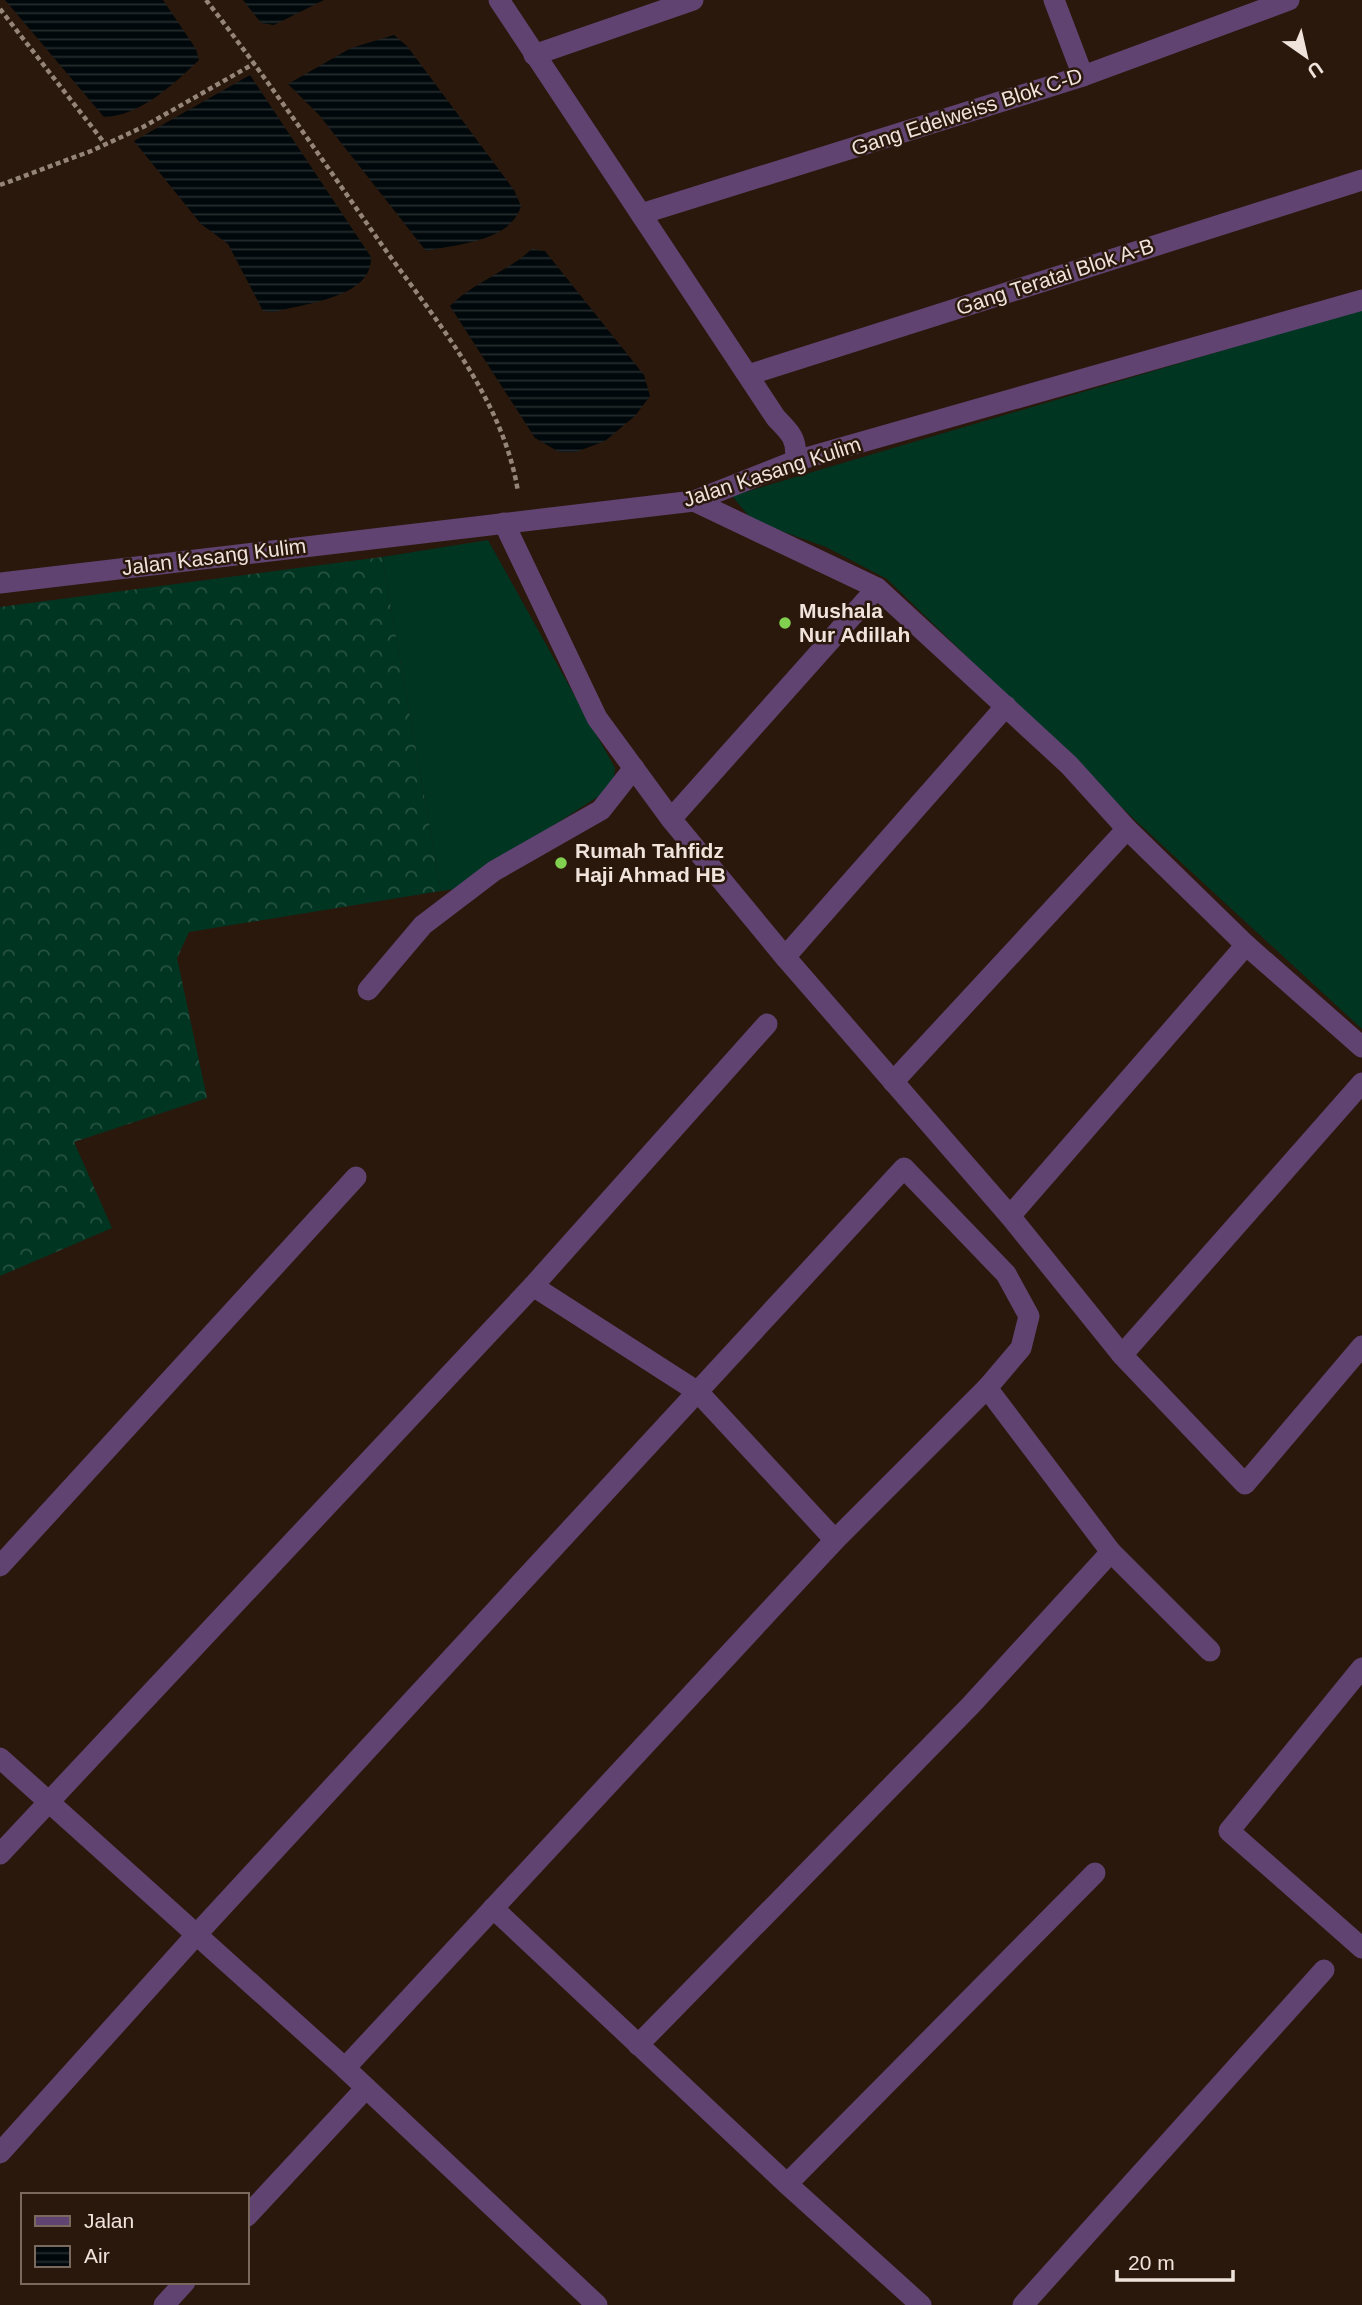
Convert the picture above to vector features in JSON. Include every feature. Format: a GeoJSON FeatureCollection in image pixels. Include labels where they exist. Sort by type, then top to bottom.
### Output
{"type":"FeatureCollection","features":[{"type":"Feature","properties":{"kind":"street"},"geometry":{"type":"LineString","coordinates":[[499,0],[776,418],[792,434],[797,446],[795,461]]}},
{"type":"Feature","properties":{"kind":"street"},"geometry":{"type":"LineString","coordinates":[[534,55],[693,0]]}},
{"type":"Feature","properties":{"kind":"street"},"geometry":{"type":"LineString","coordinates":[[1055,0],[1083,76]]}},
{"type":"Feature","properties":{"kind":"street","name":"Gang Edelweiss Blok C-D"},"geometry":{"type":"LineString","coordinates":[[641,214],[1083,76],[1289,0]]}},
{"type":"Feature","properties":{"kind":"street","name":"Gang Teratai Blok A-B"},"geometry":{"type":"LineString","coordinates":[[748,374],[1362,180]]}},
{"type":"Feature","properties":{"kind":"street","name":"Jalan Kasang Kulim"},"geometry":{"type":"LineString","coordinates":[[0,583],[694,501],[795,461],[1362,300]]}},
{"type":"Feature","properties":{"kind":"street"},"geometry":{"type":"LineString","coordinates":[[694,501],[877,588],[1069,765],[1127,830],[1246,945],[1362,1047]]}},
{"type":"Feature","properties":{"kind":"street"},"geometry":{"type":"LineString","coordinates":[[513,522],[597,718],[671,819],[785,957],[1010,1216],[1122,1355],[1245,1484],[1362,1346]]}},
{"type":"Feature","properties":{"kind":"street"},"geometry":{"type":"LineString","coordinates":[[671,819],[877,588]]}},
{"type":"Feature","properties":{"kind":"street"},"geometry":{"type":"LineString","coordinates":[[785,957],[1006,706]]}},
{"type":"Feature","properties":{"kind":"street"},"geometry":{"type":"LineString","coordinates":[[368,990],[423,925],[494,871],[601,810],[634,768]]}},
{"type":"Feature","properties":{"kind":"street"},"geometry":{"type":"LineString","coordinates":[[893,1082],[1127,830]]}},
{"type":"Feature","properties":{"kind":"street"},"geometry":{"type":"LineString","coordinates":[[1010,1216],[1246,945]]}},
{"type":"Feature","properties":{"kind":"street"},"geometry":{"type":"LineString","coordinates":[[0,1854],[533,1286],[767,1024]]}},
{"type":"Feature","properties":{"kind":"street"},"geometry":{"type":"LineString","coordinates":[[1122,1355],[1362,1083]]}},
{"type":"Feature","properties":{"kind":"street"},"geometry":{"type":"LineString","coordinates":[[0,2153],[197,1934],[904,1168],[1006,1275],[1029,1316],[1021,1348],[987,1388],[835,1540],[345,2068]]}},
{"type":"Feature","properties":{"kind":"street"},"geometry":{"type":"LineString","coordinates":[[0,1566],[356,1177]]}},
{"type":"Feature","properties":{"kind":"street"},"geometry":{"type":"LineString","coordinates":[[533,1286],[698,1392],[835,1540]]}},
{"type":"Feature","properties":{"kind":"street"},"geometry":{"type":"LineString","coordinates":[[987,1388],[1111,1552],[1210,1651]]}},
{"type":"Feature","properties":{"kind":"street"},"geometry":{"type":"LineString","coordinates":[[638,2045],[971,1705],[1111,1552]]}},
{"type":"Feature","properties":{"kind":"street"},"geometry":{"type":"LineString","coordinates":[[1362,1668],[1229,1831],[1362,1948]]}},
{"type":"Feature","properties":{"kind":"street"},"geometry":{"type":"LineString","coordinates":[[0,1758],[345,2068],[597,2305]]}},
{"type":"Feature","properties":{"kind":"street"},"geometry":{"type":"LineString","coordinates":[[787,2185],[1095,1873]]}},
{"type":"Feature","properties":{"kind":"street"},"geometry":{"type":"LineString","coordinates":[[493,1908],[787,2185],[921,2305]]}},
{"type":"Feature","properties":{"kind":"street"},"geometry":{"type":"LineString","coordinates":[[1023,2305],[1324,1970]]}},
{"type":"Feature","properties":{"kind":"street"},"geometry":{"type":"LineString","coordinates":[[248,2215],[366,2088]]}},
{"type":"Feature","properties":{"kind":"street"},"geometry":{"type":"LineString","coordinates":[[164,2305],[183,2284]]}},
{"type":"Feature","properties":{"kind":"path"},"geometry":{"type":"LineString","coordinates":[[206,0],[255,63],[473,375],[506,444],[513,522]]}},
{"type":"Feature","properties":{"kind":"path"},"geometry":{"type":"LineString","coordinates":[[0,9],[106,145]]}},
{"type":"Feature","properties":{"kind":"path"},"geometry":{"type":"LineString","coordinates":[[0,185],[106,145],[255,63]]}},
{"type":"Feature","properties":{"kind":"green space"},"geometry":{"type":"Polygon","coordinates":[[[1362,309],[1362,1029],[1136,821],[887,579],[826,547],[753,521],[732,496],[1362,309]]]}},
{"type":"Feature","properties":{"kind":"green space"},"geometry":{"type":"Polygon","coordinates":[[[488,540],[615,768],[613,787],[455,889],[441,891],[382,557],[488,540]]]}},
{"type":"Feature","properties":{"kind":"green space"},"geometry":{"type":"Polygon","coordinates":[[[382,557],[441,891],[189,932],[177,958],[207,1098],[74,1142],[112,1228],[0,1276],[0,607],[382,557]]]}},
{"type":"Feature","properties":{"kind":"water"},"geometry":{"type":"Polygon","coordinates":[[[5,0],[163,0],[196,49],[199,60],[143,105],[131,111],[104,117],[5,0]]]}},
{"type":"Feature","properties":{"kind":"water"},"geometry":{"type":"Polygon","coordinates":[[[243,0],[324,0],[274,25],[261,23],[243,0]]]}},
{"type":"Feature","properties":{"kind":"water"},"geometry":{"type":"Polygon","coordinates":[[[394,35],[407,46],[514,190],[521,206],[515,218],[495,234],[426,251],[320,116],[288,84],[351,48],[394,35]]]}},
{"type":"Feature","properties":{"kind":"water"},"geometry":{"type":"Polygon","coordinates":[[[250,75],[371,257],[368,271],[361,282],[349,290],[319,301],[274,312],[263,311],[228,244],[201,224],[134,141],[250,75]]]}},
{"type":"Feature","properties":{"kind":"water"},"geometry":{"type":"Polygon","coordinates":[[[532,249],[545,251],[644,375],[650,396],[635,416],[605,441],[576,452],[559,452],[535,438],[450,306],[469,290],[532,249]]]}},
{"type":"Feature","properties":{"kind":"place","name":"Mushala Nur Adillah"},"geometry":{"type":"Point","coordinates":[785,623]}},
{"type":"Feature","properties":{"kind":"place","name":"Rumah Tahfidz Haji Ahmad HB"},"geometry":{"type":"Point","coordinates":[561,863]}}]}
